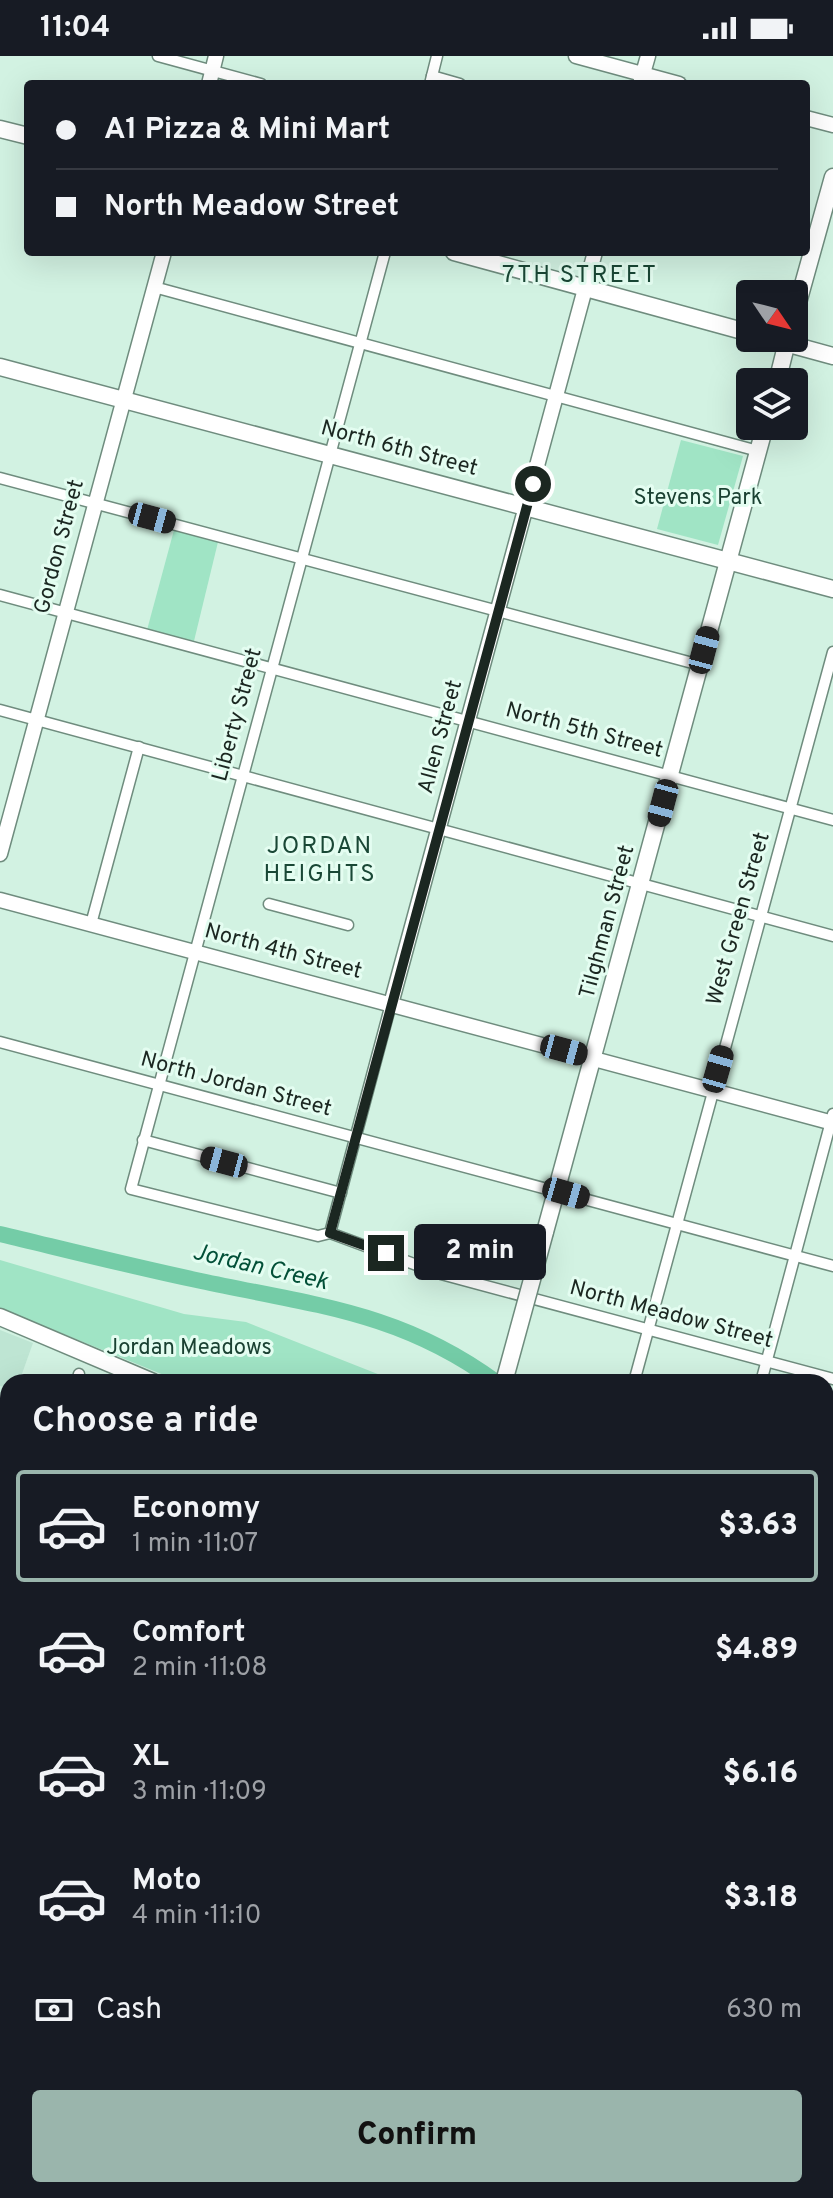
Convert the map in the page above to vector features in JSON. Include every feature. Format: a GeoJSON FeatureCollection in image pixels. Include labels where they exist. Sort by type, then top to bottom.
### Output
{"type":"FeatureCollection","features":[{"type":"Feature","properties":{"kind":"main road"},"geometry":{"type":"LineString","coordinates":[[0,129],[24,135]]}},
{"type":"Feature","properties":{"kind":"main road"},"geometry":{"type":"LineString","coordinates":[[804,280],[833,177]]}},
{"type":"Feature","properties":{"kind":"main road"},"geometry":{"type":"LineString","coordinates":[[469,256],[736,329]]}},
{"type":"Feature","properties":{"kind":"main road"},"geometry":{"type":"LineString","coordinates":[[808,348],[833,356]]}},
{"type":"Feature","properties":{"kind":"main road","name":"North 6th Street"},"geometry":{"type":"LineString","coordinates":[[0,367],[833,589]]}},
{"type":"Feature","properties":{"kind":"main road","name":"Tilghman Street"},"geometry":{"type":"LineString","coordinates":[[506,1374],[761,440]]}},
{"type":"Feature","properties":{"kind":"main road"},"geometry":{"type":"LineString","coordinates":[[0,1317],[134,1374]]}},
{"type":"Feature","properties":{"kind":"street"},"geometry":{"type":"LineString","coordinates":[[158,56],[247,80]]}},
{"type":"Feature","properties":{"kind":"street"},"geometry":{"type":"LineString","coordinates":[[431,80],[437,56]]}},
{"type":"Feature","properties":{"kind":"street"},"geometry":{"type":"LineString","coordinates":[[576,56],[641,79],[648,56]]}},
{"type":"Feature","properties":{"kind":"street"},"geometry":{"type":"LineString","coordinates":[[810,119],[833,125]]}},
{"type":"Feature","properties":{"kind":"street","name":"Gordon Street"},"geometry":{"type":"LineString","coordinates":[[0,854],[163,256]]}},
{"type":"Feature","properties":{"kind":"street","name":"Liberty Street"},"geometry":{"type":"LineString","coordinates":[[131,1189],[193,951],[384,256]]}},
{"type":"Feature","properties":{"kind":"street","name":"Allen Street"},"geometry":{"type":"LineString","coordinates":[[330,1233],[594,256]]}},
{"type":"Feature","properties":{"kind":"street"},"geometry":{"type":"LineString","coordinates":[[154,287],[758,451]]}},
{"type":"Feature","properties":{"kind":"street"},"geometry":{"type":"LineString","coordinates":[[0,478],[700,665]]}},
{"type":"Feature","properties":{"kind":"street","name":"North 5th Street"},"geometry":{"type":"LineString","coordinates":[[0,595],[833,820]]}},
{"type":"Feature","properties":{"kind":"street","name":"West Green Street"},"geometry":{"type":"LineString","coordinates":[[636,1374],[833,652]]}},
{"type":"Feature","properties":{"kind":"street"},"geometry":{"type":"LineString","coordinates":[[0,710],[833,936]]}},
{"type":"Feature","properties":{"kind":"street"},"geometry":{"type":"LineString","coordinates":[[91,924],[139,747]]}},
{"type":"Feature","properties":{"kind":"street","name":"North 4th Street"},"geometry":{"type":"LineString","coordinates":[[0,900],[832,1120]]}},
{"type":"Feature","properties":{"kind":"street"},"geometry":{"type":"LineString","coordinates":[[269,904],[348,925]]}},
{"type":"Feature","properties":{"kind":"street","name":"North Jordan Street"},"geometry":{"type":"LineString","coordinates":[[0,1042],[833,1266]]}},
{"type":"Feature","properties":{"kind":"street"},"geometry":{"type":"LineString","coordinates":[[763,1374],[832,1120]]}},
{"type":"Feature","properties":{"kind":"street"},"geometry":{"type":"LineString","coordinates":[[143,1140],[341,1193]]}},
{"type":"Feature","properties":{"kind":"street","name":"North Meadow Street"},"geometry":{"type":"LineString","coordinates":[[131,1189],[318,1236],[330,1233],[441,1274],[815,1374]]}},
{"type":"Feature","properties":{"kind":"shaded area"},"geometry":{"type":"Polygon","coordinates":[[[0,1330],[33,1343],[22,1374],[0,1374],[0,1330]]]}},
{"type":"Feature","properties":{"kind":"green space","name":"Stevens Park"},"geometry":{"type":"Polygon","coordinates":[[[681,440],[743,456],[718,545],[657,529],[681,440]]]}},
{"type":"Feature","properties":{"kind":"green space"},"geometry":{"type":"Polygon","coordinates":[[[174,530],[218,542],[194,641],[147,630],[174,530]]]}},
{"type":"Feature","properties":{"kind":"green space","name":"Jordan Meadows"},"geometry":{"type":"Polygon","coordinates":[[[0,1260],[184,1314],[246,1322],[378,1374],[161,1374],[0,1308],[0,1260]]]}},
{"type":"Feature","properties":{"kind":"waterway","name":"Jordan Creek"},"geometry":{"type":"LineString","coordinates":[[0,1234],[355,1314],[426,1340],[484,1374]]}},
{"type":"Feature","properties":{"kind":"district","name":"7TH STREET"},"geometry":{"type":"Point","coordinates":[580,276]}},
{"type":"Feature","properties":{"kind":"district","name":"JORDAN HEIGHTS"},"geometry":{"type":"Point","coordinates":[320,861]}},
{"type":"Feature","properties":{"kind":"route"},"geometry":{"type":"LineString","coordinates":[[386,1253],[330,1233],[533,484]]}}]}
